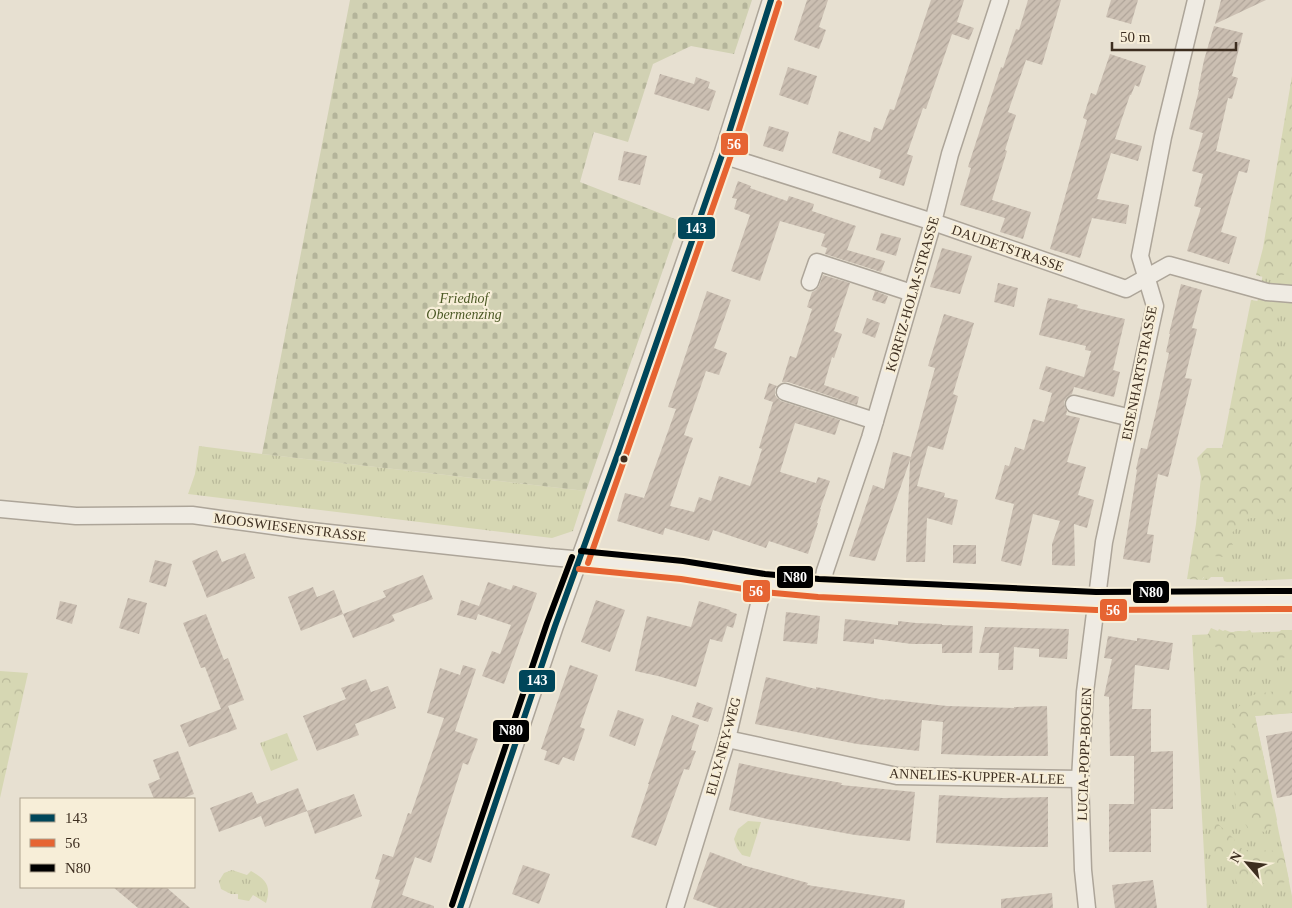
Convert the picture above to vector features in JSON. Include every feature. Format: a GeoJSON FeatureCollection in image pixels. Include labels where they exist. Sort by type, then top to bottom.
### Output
{"type":"FeatureCollection","features":[{"type":"Feature","properties":{"kind":"street"},"geometry":{"type":"LineString","coordinates":[[460,908],[555,626],[580,560],[722,155],[771,0]]}},
{"type":"Feature","properties":{"kind":"street","name":"KORFIZ-HOLM-STRASSE"},"geometry":{"type":"LineString","coordinates":[[822,588],[825,571],[875,421],[933,222],[950,154],[1000,0]]}},
{"type":"Feature","properties":{"kind":"street","name":"EISENHARTSTRASSE"},"geometry":{"type":"LineString","coordinates":[[1096,601],[1104,542],[1155,306],[1140,256],[1163,137],[1196,0]]}},
{"type":"Feature","properties":{"kind":"street","name":"DAUDETSTRASSE"},"geometry":{"type":"LineString","coordinates":[[722,155],[933,222],[1126,289],[1169,265],[1267,292],[1292,294]]}},
{"type":"Feature","properties":{"kind":"street"},"geometry":{"type":"LineString","coordinates":[[810,282],[817,262],[912,293]]}},
{"type":"Feature","properties":{"kind":"street"},"geometry":{"type":"LineString","coordinates":[[785,392],[875,421]]}},
{"type":"Feature","properties":{"kind":"street"},"geometry":{"type":"LineString","coordinates":[[1074,404],[1131,418]]}},
{"type":"Feature","properties":{"kind":"street","name":"MOOSWIESENSTRASSE"},"geometry":{"type":"LineString","coordinates":[[0,509],[76,516],[192,515],[311,531],[682,570],[822,588],[1096,601],[1292,600]]}},
{"type":"Feature","properties":{"kind":"street","name":"ELLY-NEY-WEG"},"geometry":{"type":"LineString","coordinates":[[676,908],[727,738],[764,582]]}},
{"type":"Feature","properties":{"kind":"street","name":"LUCIA-POPP-BOGEN"},"geometry":{"type":"LineString","coordinates":[[1087,908],[1083,870],[1080,779],[1085,692],[1096,601]]}},
{"type":"Feature","properties":{"kind":"street","name":"ANNELIES-KUPPER-ALLEE"},"geometry":{"type":"LineString","coordinates":[[727,738],[896,776],[1080,779]]}},
{"type":"Feature","properties":{"kind":"green space","name":"Friedhof Obermenzing"},"geometry":{"type":"Polygon","coordinates":[[[350,0],[752,0],[734,54],[691,46],[653,64],[628,142],[594,132],[580,182],[680,221],[586,491],[262,454],[350,0]]]}},
{"type":"Feature","properties":{"kind":"green space"},"geometry":{"type":"Polygon","coordinates":[[[1292,76],[1292,270],[1274,280],[1256,275],[1263,248],[1292,76]]]}},
{"type":"Feature","properties":{"kind":"green space"},"geometry":{"type":"Polygon","coordinates":[[[1292,132],[1292,579],[1227,582],[1224,581],[1223,577],[1211,577],[1208,580],[1202,580],[1204,577],[1201,577],[1292,132]]]}},
{"type":"Feature","properties":{"kind":"green space"},"geometry":{"type":"Polygon","coordinates":[[[1251,300],[1270,303],[1279,310],[1271,334],[1275,356],[1292,366],[1292,506],[1281,519],[1249,518],[1228,536],[1233,545],[1224,557],[1214,556],[1202,580],[1187,579],[1201,477],[1197,458],[1207,448],[1222,448],[1251,300]]]}},
{"type":"Feature","properties":{"kind":"green space"},"geometry":{"type":"Polygon","coordinates":[[[199,446],[586,491],[573,531],[552,538],[188,494],[195,474],[199,446]]]}},
{"type":"Feature","properties":{"kind":"green space"},"geometry":{"type":"Polygon","coordinates":[[[1211,628],[1218,631],[1219,629],[1232,632],[1250,630],[1253,635],[1252,639],[1258,643],[1278,634],[1281,630],[1292,630],[1292,650],[1287,656],[1272,664],[1259,661],[1247,672],[1234,672],[1229,670],[1224,664],[1226,655],[1218,652],[1208,639],[1207,636],[1211,628]]]}},
{"type":"Feature","properties":{"kind":"green space"},"geometry":{"type":"Polygon","coordinates":[[[1292,631],[1292,713],[1255,716],[1292,896],[1292,908],[1207,908],[1192,635],[1292,631]]]}},
{"type":"Feature","properties":{"kind":"green space"},"geometry":{"type":"Polygon","coordinates":[[[0,671],[28,673],[0,798],[0,671]]]}},
{"type":"Feature","properties":{"kind":"green space"},"geometry":{"type":"Polygon","coordinates":[[[1287,689],[1292,691],[1292,713],[1255,716],[1277,820],[1265,832],[1249,830],[1236,810],[1230,734],[1236,709],[1252,695],[1287,689]]]}},
{"type":"Feature","properties":{"kind":"green space"},"geometry":{"type":"Polygon","coordinates":[[[287,733],[298,760],[271,771],[260,743],[287,733]]]}},
{"type":"Feature","properties":{"kind":"green space"},"geometry":{"type":"Polygon","coordinates":[[[748,821],[761,822],[750,857],[742,855],[734,839],[738,829],[748,821]]]}},
{"type":"Feature","properties":{"kind":"green space"},"geometry":{"type":"Polygon","coordinates":[[[1215,821],[1243,850],[1283,851],[1289,880],[1274,887],[1254,880],[1250,887],[1240,891],[1230,856],[1211,855],[1215,821]]]}},
{"type":"Feature","properties":{"kind":"green space"},"geometry":{"type":"Polygon","coordinates":[[[232,870],[247,875],[251,871],[260,877],[268,887],[266,903],[253,895],[249,901],[238,899],[238,894],[231,894],[221,889],[219,881],[224,873],[232,870]]]}},
{"type":"Feature","properties":{"kind":"building"},"geometry":{"type":"Polygon","coordinates":[[[807,0],[828,0],[819,27],[826,30],[819,49],[794,40],[807,0]]]}},
{"type":"Feature","properties":{"kind":"building"},"geometry":{"type":"Polygon","coordinates":[[[931,0],[964,0],[957,22],[974,28],[969,40],[952,34],[926,109],[923,108],[907,154],[913,156],[904,186],[879,178],[881,170],[832,153],[839,131],[870,142],[874,127],[882,130],[890,109],[894,110],[931,0]]]}},
{"type":"Feature","properties":{"kind":"building"},"geometry":{"type":"Polygon","coordinates":[[[1028,0],[1061,0],[1042,65],[1026,60],[1008,112],[1016,115],[992,200],[1031,212],[1023,239],[1000,232],[1005,218],[960,205],[971,168],[968,167],[976,142],[1001,67],[1003,68],[1016,29],[1019,30],[1028,0]]]}},
{"type":"Feature","properties":{"kind":"building"},"geometry":{"type":"Polygon","coordinates":[[[1111,0],[1138,0],[1131,24],[1106,17],[1111,0]]]}},
{"type":"Feature","properties":{"kind":"building"},"geometry":{"type":"Polygon","coordinates":[[[1221,0],[1266,0],[1215,24],[1221,0]]]}},
{"type":"Feature","properties":{"kind":"building"},"geometry":{"type":"Polygon","coordinates":[[[1214,26],[1243,33],[1232,76],[1238,78],[1232,99],[1228,98],[1216,151],[1250,160],[1247,173],[1239,171],[1221,232],[1237,237],[1229,264],[1187,251],[1201,208],[1194,206],[1203,174],[1192,171],[1203,133],[1189,129],[1204,60],[1214,26]]]}},
{"type":"Feature","properties":{"kind":"building"},"geometry":{"type":"Polygon","coordinates":[[[1110,54],[1146,66],[1139,87],[1135,85],[1130,95],[1115,139],[1142,146],[1138,161],[1111,153],[1097,199],[1129,205],[1126,224],[1092,218],[1080,258],[1050,249],[1087,120],[1083,118],[1091,93],[1096,95],[1110,54]]]}},
{"type":"Feature","properties":{"kind":"building"},"geometry":{"type":"Polygon","coordinates":[[[788,67],[817,76],[808,105],[779,95],[788,67]]]}},
{"type":"Feature","properties":{"kind":"building"},"geometry":{"type":"Polygon","coordinates":[[[660,74],[694,84],[696,77],[710,82],[708,88],[716,91],[709,111],[654,94],[660,74]]]}},
{"type":"Feature","properties":{"kind":"building"},"geometry":{"type":"Polygon","coordinates":[[[769,126],[789,132],[783,152],[763,146],[769,126]]]}},
{"type":"Feature","properties":{"kind":"building"},"geometry":{"type":"Polygon","coordinates":[[[624,151],[647,156],[640,185],[618,180],[624,151]]]}},
{"type":"Feature","properties":{"kind":"building"},"geometry":{"type":"Polygon","coordinates":[[[738,181],[751,186],[750,188],[787,201],[789,196],[814,204],[812,211],[856,226],[847,250],[885,261],[881,272],[825,254],[827,248],[821,246],[825,234],[780,221],[760,281],[731,271],[750,215],[734,209],[737,199],[732,198],[738,181]]]}},
{"type":"Feature","properties":{"kind":"building"},"geometry":{"type":"Polygon","coordinates":[[[881,233],[901,238],[896,256],[876,250],[881,233]]]}},
{"type":"Feature","properties":{"kind":"building"},"geometry":{"type":"Polygon","coordinates":[[[942,248],[972,256],[960,294],[930,287],[942,248]]]}},
{"type":"Feature","properties":{"kind":"building"},"geometry":{"type":"Polygon","coordinates":[[[823,275],[850,283],[834,331],[842,334],[834,358],[832,357],[824,385],[859,397],[857,405],[788,382],[782,382],[790,356],[796,358],[812,309],[807,307],[812,292],[819,286],[823,275]]]}},
{"type":"Feature","properties":{"kind":"building"},"geometry":{"type":"Polygon","coordinates":[[[998,283],[1018,288],[1014,307],[994,302],[998,283]]]}},
{"type":"Feature","properties":{"kind":"building"},"geometry":{"type":"Polygon","coordinates":[[[1181,284],[1202,290],[1192,328],[1197,329],[1185,378],[1192,379],[1168,477],[1158,474],[1147,534],[1154,535],[1150,563],[1123,559],[1136,469],[1141,448],[1147,449],[1156,412],[1169,353],[1166,352],[1169,334],[1181,284]]]}},
{"type":"Feature","properties":{"kind":"building"},"geometry":{"type":"Polygon","coordinates":[[[707,291],[731,300],[714,348],[727,353],[719,375],[706,371],[684,435],[693,438],[670,506],[694,512],[699,497],[711,501],[719,476],[750,486],[762,449],[759,448],[773,402],[764,399],[769,383],[777,386],[775,395],[781,401],[840,420],[835,435],[795,423],[780,472],[816,483],[818,477],[830,481],[808,554],[769,541],[766,548],[713,530],[709,541],[665,528],[663,535],[617,521],[625,493],[644,498],[676,409],[668,407],[707,291]]]}},
{"type":"Feature","properties":{"kind":"building"},"geometry":{"type":"Polygon","coordinates":[[[875,291],[888,296],[885,304],[872,300],[875,291]]]}},
{"type":"Feature","properties":{"kind":"building"},"geometry":{"type":"Polygon","coordinates":[[[1048,298],[1078,305],[1077,308],[1125,319],[1113,370],[1120,372],[1114,397],[1074,387],[1072,394],[1064,402],[1067,411],[1066,415],[1080,418],[1067,462],[1086,467],[1078,495],[1094,500],[1087,528],[1074,524],[1075,566],[1052,565],[1052,544],[1060,521],[1033,514],[1021,566],[1001,561],[1014,504],[995,499],[1005,465],[1009,466],[1015,447],[1024,450],[1033,419],[1044,422],[1052,393],[1039,389],[1046,366],[1084,377],[1091,351],[1085,350],[1086,346],[1039,335],[1048,298]]]}},
{"type":"Feature","properties":{"kind":"building"},"geometry":{"type":"Polygon","coordinates":[[[944,314],[974,323],[953,394],[958,396],[943,450],[928,446],[917,486],[945,493],[944,497],[958,500],[952,525],[927,518],[925,562],[906,562],[910,460],[935,368],[928,366],[944,314]]]}},
{"type":"Feature","properties":{"kind":"building"},"geometry":{"type":"Polygon","coordinates":[[[867,318],[880,323],[875,338],[862,333],[867,318]]]}},
{"type":"Feature","properties":{"kind":"building"},"geometry":{"type":"Polygon","coordinates":[[[893,452],[911,457],[875,561],[849,556],[873,485],[884,489],[893,452]]]}},
{"type":"Feature","properties":{"kind":"building"},"geometry":{"type":"Polygon","coordinates":[[[953,545],[976,545],[976,564],[953,563],[953,545]]]}},
{"type":"Feature","properties":{"kind":"building"},"geometry":{"type":"Polygon","coordinates":[[[217,550],[222,562],[245,553],[255,578],[207,598],[192,561],[217,550]]]}},
{"type":"Feature","properties":{"kind":"building"},"geometry":{"type":"Polygon","coordinates":[[[155,560],[172,564],[166,587],[149,582],[155,560]]]}},
{"type":"Feature","properties":{"kind":"building"},"geometry":{"type":"Polygon","coordinates":[[[423,575],[433,599],[392,615],[395,621],[353,638],[343,614],[386,597],[383,591],[423,575]]]}},
{"type":"Feature","properties":{"kind":"building"},"geometry":{"type":"Polygon","coordinates":[[[488,582],[511,590],[513,585],[537,593],[504,684],[482,676],[492,651],[500,654],[511,625],[478,614],[476,620],[457,615],[461,600],[479,606],[488,582]]]}},
{"type":"Feature","properties":{"kind":"building"},"geometry":{"type":"Polygon","coordinates":[[[313,587],[317,597],[334,590],[343,614],[301,631],[288,597],[313,587]]]}},
{"type":"Feature","properties":{"kind":"building"},"geometry":{"type":"Polygon","coordinates":[[[128,598],[147,603],[139,634],[119,628],[128,598]]]}},
{"type":"Feature","properties":{"kind":"building"},"geometry":{"type":"Polygon","coordinates":[[[596,600],[625,610],[610,652],[581,642],[596,600]]]}},
{"type":"Feature","properties":{"kind":"building"},"geometry":{"type":"Polygon","coordinates":[[[60,601],[77,605],[72,624],[56,619],[60,601]]]}},
{"type":"Feature","properties":{"kind":"building"},"geometry":{"type":"Polygon","coordinates":[[[699,601],[730,610],[737,614],[733,628],[727,626],[722,642],[710,639],[696,687],[635,671],[647,616],[691,627],[699,601]]]}},
{"type":"Feature","properties":{"kind":"building"},"geometry":{"type":"Polygon","coordinates":[[[786,612],[820,616],[817,644],[783,641],[786,612]]]}},
{"type":"Feature","properties":{"kind":"building"},"geometry":{"type":"Polygon","coordinates":[[[206,614],[224,660],[228,658],[244,700],[228,706],[237,729],[189,747],[180,725],[221,709],[205,667],[201,668],[183,623],[206,614]]]}},
{"type":"Feature","properties":{"kind":"building"},"geometry":{"type":"Polygon","coordinates":[[[845,619],[898,625],[898,621],[973,626],[972,653],[942,653],[942,644],[912,644],[874,639],[874,644],[843,641],[845,619]]]}},
{"type":"Feature","properties":{"kind":"building"},"geometry":{"type":"Polygon","coordinates":[[[985,627],[1069,629],[1067,659],[1039,657],[1039,649],[1014,647],[1013,670],[998,670],[999,653],[979,653],[985,627]]]}},
{"type":"Feature","properties":{"kind":"building"},"geometry":{"type":"Polygon","coordinates":[[[1108,636],[1137,641],[1137,638],[1173,643],[1169,670],[1135,665],[1132,709],[1151,709],[1151,752],[1173,751],[1173,809],[1151,809],[1151,852],[1109,852],[1109,804],[1134,804],[1134,756],[1110,756],[1109,697],[1104,696],[1112,659],[1104,658],[1108,636]]]}},
{"type":"Feature","properties":{"kind":"building"},"geometry":{"type":"Polygon","coordinates":[[[463,665],[476,669],[455,731],[478,739],[468,765],[463,763],[431,863],[415,857],[402,895],[434,906],[434,908],[371,908],[380,880],[375,879],[383,854],[393,857],[408,813],[411,814],[444,718],[427,713],[440,668],[460,675],[463,665]]]}},
{"type":"Feature","properties":{"kind":"building"},"geometry":{"type":"Polygon","coordinates":[[[570,665],[598,675],[580,727],[585,729],[574,761],[563,757],[559,765],[544,760],[547,751],[541,749],[570,665]]]}},
{"type":"Feature","properties":{"kind":"building"},"geometry":{"type":"Polygon","coordinates":[[[766,677],[816,689],[816,687],[885,700],[947,706],[1014,708],[1047,706],[1048,756],[941,754],[943,722],[922,720],[919,751],[857,744],[755,724],[766,677]]]}},
{"type":"Feature","properties":{"kind":"building"},"geometry":{"type":"Polygon","coordinates":[[[366,679],[371,692],[388,686],[396,708],[355,724],[359,735],[317,751],[303,716],[346,699],[341,688],[366,679]]]}},
{"type":"Feature","properties":{"kind":"building"},"geometry":{"type":"Polygon","coordinates":[[[697,702],[713,708],[708,722],[692,717],[697,702]]]}},
{"type":"Feature","properties":{"kind":"building"},"geometry":{"type":"Polygon","coordinates":[[[618,710],[644,719],[635,746],[609,736],[618,710]]]}},
{"type":"Feature","properties":{"kind":"building"},"geometry":{"type":"Polygon","coordinates":[[[672,715],[699,725],[691,750],[696,751],[689,770],[684,769],[656,846],[631,837],[672,715]]]}},
{"type":"Feature","properties":{"kind":"building"},"geometry":{"type":"Polygon","coordinates":[[[1292,731],[1292,795],[1277,798],[1266,736],[1292,731]]]}},
{"type":"Feature","properties":{"kind":"building"},"geometry":{"type":"Polygon","coordinates":[[[178,751],[194,794],[184,798],[154,798],[148,784],[160,779],[153,760],[178,751]]]}},
{"type":"Feature","properties":{"kind":"building"},"geometry":{"type":"Polygon","coordinates":[[[739,763],[842,783],[841,785],[915,792],[910,841],[855,835],[729,810],[739,763]]]}},
{"type":"Feature","properties":{"kind":"building"},"geometry":{"type":"Polygon","coordinates":[[[298,788],[307,811],[265,827],[261,816],[219,832],[210,808],[252,792],[257,804],[298,788]]]}},
{"type":"Feature","properties":{"kind":"building"},"geometry":{"type":"Polygon","coordinates":[[[354,794],[362,816],[315,834],[307,811],[354,794]]]}},
{"type":"Feature","properties":{"kind":"building"},"geometry":{"type":"Polygon","coordinates":[[[939,795],[1003,798],[1048,797],[1048,847],[936,843],[939,795]]]}},
{"type":"Feature","properties":{"kind":"building"},"geometry":{"type":"Polygon","coordinates":[[[710,852],[742,865],[808,883],[807,885],[905,900],[904,908],[718,908],[693,899],[710,852]]]}},
{"type":"Feature","properties":{"kind":"building"},"geometry":{"type":"Polygon","coordinates":[[[523,865],[550,874],[539,904],[512,894],[523,865]]]}},
{"type":"Feature","properties":{"kind":"building"},"geometry":{"type":"Polygon","coordinates":[[[1153,880],[1157,908],[1115,908],[1112,885],[1153,880]]]}},
{"type":"Feature","properties":{"kind":"building"},"geometry":{"type":"Polygon","coordinates":[[[114,888],[167,888],[190,908],[138,908],[114,888]]]}},
{"type":"Feature","properties":{"kind":"building"},"geometry":{"type":"Polygon","coordinates":[[[1052,893],[1053,908],[1001,908],[1001,899],[1052,893]]]}},
{"type":"Feature","properties":{"kind":"transit line","name":"143"},"geometry":{"type":"LineString","coordinates":[[460,908],[555,626],[618,453],[722,155],[771,0]]}},
{"type":"Feature","properties":{"kind":"transit line","name":"56"},"geometry":{"type":"LineString","coordinates":[[588,563],[730,158],[779,3]]}},
{"type":"Feature","properties":{"kind":"transit line","name":"N80"},"geometry":{"type":"LineString","coordinates":[[581,551],[683,561],[765,574],[819,579],[1096,592],[1292,591]]}},
{"type":"Feature","properties":{"kind":"transit line","name":"N80"},"geometry":{"type":"LineString","coordinates":[[452,905],[547,623],[572,557]]}},
{"type":"Feature","properties":{"kind":"transit line","name":"56"},"geometry":{"type":"LineString","coordinates":[[579,569],[681,579],[763,592],[818,597],[1096,610],[1292,609]]}}]}
